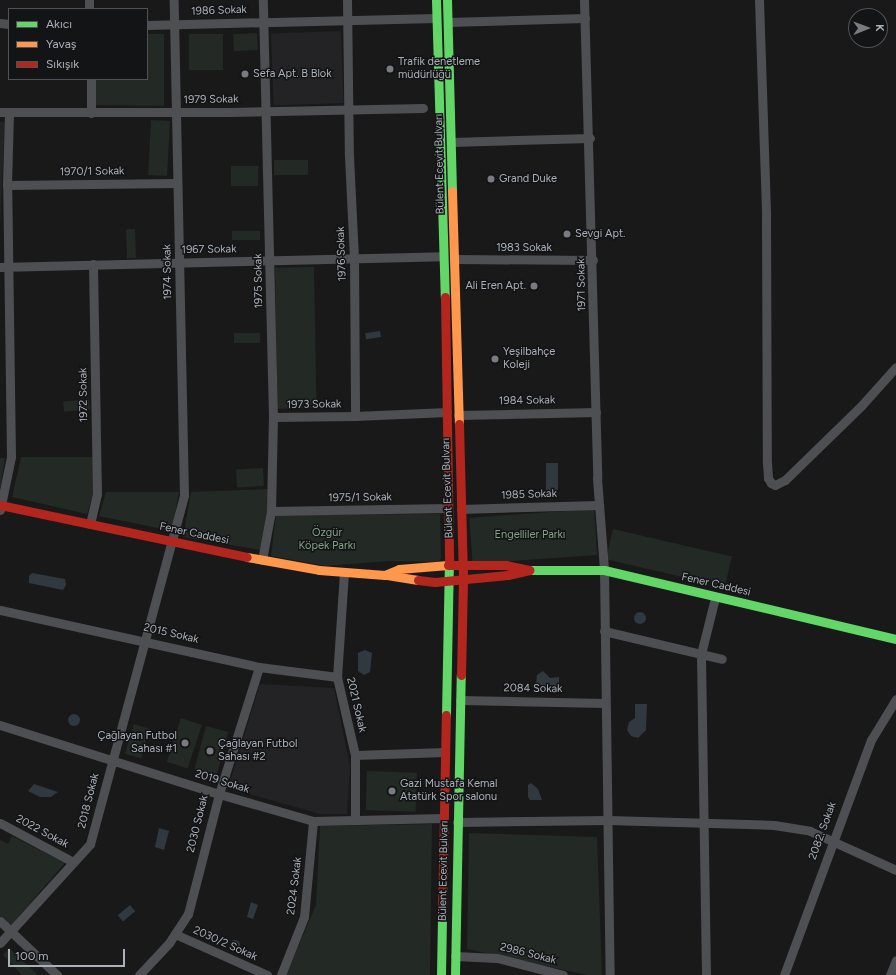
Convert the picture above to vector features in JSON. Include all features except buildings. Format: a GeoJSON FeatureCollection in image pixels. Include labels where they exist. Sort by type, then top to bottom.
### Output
{"type":"FeatureCollection","features":[{"type":"Feature","properties":{"kind":"main road","name":"Bülent Ecevit Bulvarı"},"geometry":{"type":"LineString","coordinates":[[436,0],[447,412],[449,580],[441,975]]}},
{"type":"Feature","properties":{"kind":"main road","name":"Bülent Ecevit Bulvarı"},"geometry":{"type":"LineString","coordinates":[[447,0],[463,565],[457,822],[459,956],[455,975]]}},
{"type":"Feature","properties":{"kind":"main road","name":"Fener Caddesi"},"geometry":{"type":"LineString","coordinates":[[0,507],[262,560],[344,572],[385,575],[393,578],[435,582],[463,580],[529,570],[604,570],[715,598],[896,639]]}},
{"type":"Feature","properties":{"kind":"main road","name":"Fener Caddesi"},"geometry":{"type":"LineString","coordinates":[[385,575],[399,568],[448,565],[506,565],[529,570]]}},
{"type":"Feature","properties":{"kind":"street","name":"1974 Sokak"},"geometry":{"type":"LineString","coordinates":[[171,542],[184,495],[174,0]]}},
{"type":"Feature","properties":{"kind":"street","name":"1975 Sokak"},"geometry":{"type":"LineString","coordinates":[[262,560],[271,511],[273,418],[263,0]]}},
{"type":"Feature","properties":{"kind":"street","name":"1976 Sokak"},"geometry":{"type":"LineString","coordinates":[[347,0],[348,110],[354,258],[355,416]]}},
{"type":"Feature","properties":{"kind":"street","name":"1971 Sokak"},"geometry":{"type":"LineString","coordinates":[[584,0],[590,138],[598,505],[604,570],[610,975]]}},
{"type":"Feature","properties":{"kind":"street"},"geometry":{"type":"LineString","coordinates":[[759,0],[766,216],[767,463],[768,478],[771,483],[775,485],[785,480],[862,406],[896,367]]}},
{"type":"Feature","properties":{"kind":"street","name":"1986 Sokak"},"geometry":{"type":"LineString","coordinates":[[148,25],[436,18]]}},
{"type":"Feature","properties":{"kind":"street"},"geometry":{"type":"LineString","coordinates":[[448,22],[585,18]]}},
{"type":"Feature","properties":{"kind":"street"},"geometry":{"type":"LineString","coordinates":[[91,80],[92,113]]}},
{"type":"Feature","properties":{"kind":"street","name":"1979 Sokak"},"geometry":{"type":"LineString","coordinates":[[5,112],[176,113],[422,108]]}},
{"type":"Feature","properties":{"kind":"street"},"geometry":{"type":"LineString","coordinates":[[0,507],[11,457],[5,266],[7,185],[5,112]]}},
{"type":"Feature","properties":{"kind":"street"},"geometry":{"type":"LineString","coordinates":[[452,142],[590,138]]}},
{"type":"Feature","properties":{"kind":"street","name":"1970/1 Sokak"},"geometry":{"type":"LineString","coordinates":[[7,185],[177,183]]}},
{"type":"Feature","properties":{"kind":"street","name":"1967 Sokak"},"geometry":{"type":"LineString","coordinates":[[5,266],[443,256]]}},
{"type":"Feature","properties":{"kind":"street","name":"1983 Sokak"},"geometry":{"type":"LineString","coordinates":[[454,259],[593,260]]}},
{"type":"Feature","properties":{"kind":"street","name":"1972 Sokak"},"geometry":{"type":"LineString","coordinates":[[90,524],[98,494],[94,264]]}},
{"type":"Feature","properties":{"kind":"street"},"geometry":{"type":"LineString","coordinates":[[355,416],[447,412]]}},
{"type":"Feature","properties":{"kind":"street","name":"1984 Sokak"},"geometry":{"type":"LineString","coordinates":[[458,415],[596,412]]}},
{"type":"Feature","properties":{"kind":"street","name":"1973 Sokak"},"geometry":{"type":"LineString","coordinates":[[273,418],[355,416]]}},
{"type":"Feature","properties":{"kind":"street","name":"1985 Sokak"},"geometry":{"type":"LineString","coordinates":[[461,509],[598,505]]}},
{"type":"Feature","properties":{"kind":"street","name":"1975/1 Sokak"},"geometry":{"type":"LineString","coordinates":[[271,511],[448,508]]}},
{"type":"Feature","properties":{"kind":"street","name":"2018 Sokak"},"geometry":{"type":"LineString","coordinates":[[0,943],[90,844],[111,759],[171,542]]}},
{"type":"Feature","properties":{"kind":"street","name":"2021 Sokak"},"geometry":{"type":"LineString","coordinates":[[344,572],[337,677],[355,755],[355,819]]}},
{"type":"Feature","properties":{"kind":"street"},"geometry":{"type":"LineString","coordinates":[[706,975],[705,822],[701,654],[715,598]]}},
{"type":"Feature","properties":{"kind":"street","name":"2015 Sokak"},"geometry":{"type":"LineString","coordinates":[[0,610],[145,640],[259,667],[337,677]]}},
{"type":"Feature","properties":{"kind":"street"},"geometry":{"type":"LineString","coordinates":[[604,631],[722,659]]}},
{"type":"Feature","properties":{"kind":"street","name":"2030 Sokak"},"geometry":{"type":"LineString","coordinates":[[139,975],[175,934],[188,914],[218,794],[259,667]]}},
{"type":"Feature","properties":{"kind":"street","name":"2082. Sokak"},"geometry":{"type":"LineString","coordinates":[[784,975],[870,740],[896,699]]}},
{"type":"Feature","properties":{"kind":"street","name":"2084 Sokak"},"geometry":{"type":"LineString","coordinates":[[460,700],[605,703]]}},
{"type":"Feature","properties":{"kind":"street","name":"2019 Sokak"},"geometry":{"type":"LineString","coordinates":[[0,725],[218,794],[313,821],[444,818]]}},
{"type":"Feature","properties":{"kind":"street"},"geometry":{"type":"LineString","coordinates":[[355,755],[445,752]]}},
{"type":"Feature","properties":{"kind":"street"},"geometry":{"type":"LineString","coordinates":[[457,822],[608,820],[774,825],[810,832],[896,870]]}},
{"type":"Feature","properties":{"kind":"street","name":"2024 Sokak"},"geometry":{"type":"LineString","coordinates":[[281,975],[304,917],[313,821]]}},
{"type":"Feature","properties":{"kind":"street","name":"2022 Sokak"},"geometry":{"type":"LineString","coordinates":[[0,823],[73,862]]}},
{"type":"Feature","properties":{"kind":"street"},"geometry":{"type":"LineString","coordinates":[[0,921],[57,975]]}},
{"type":"Feature","properties":{"kind":"street","name":"2030/2 Sokak"},"geometry":{"type":"LineString","coordinates":[[175,934],[267,975]]}},
{"type":"Feature","properties":{"kind":"street","name":"2986 Sokak"},"geometry":{"type":"LineString","coordinates":[[459,956],[497,958],[563,975]]}},
{"type":"Feature","properties":{"kind":"street"},"geometry":{"type":"LineString","coordinates":[[892,974],[896,960]]}},
{"type":"Feature","properties":{"kind":"shaded area"},"geometry":{"type":"Polygon","coordinates":[[[341,31],[344,103],[274,105],[271,33],[341,31]]]}},
{"type":"Feature","properties":{"kind":"shaded area"},"geometry":{"type":"Polygon","coordinates":[[[0,122],[5,122],[0,225],[0,122]]]}},
{"type":"Feature","properties":{"kind":"shaded area"},"geometry":{"type":"Polygon","coordinates":[[[380,331],[381,337],[366,339],[365,333],[380,331]]]}},
{"type":"Feature","properties":{"kind":"shaded area"},"geometry":{"type":"Polygon","coordinates":[[[546,463],[558,463],[558,493],[546,493],[546,463]]]}},
{"type":"Feature","properties":{"kind":"shaded area"},"geometry":{"type":"Polygon","coordinates":[[[32,573],[65,579],[66,585],[63,590],[29,583],[29,576],[32,573]]]}},
{"type":"Feature","properties":{"kind":"shaded area"},"geometry":{"type":"Polygon","coordinates":[[[638,612],[642,612],[646,618],[642,624],[638,624],[634,620],[634,616],[638,612]]]}},
{"type":"Feature","properties":{"kind":"shaded area"},"geometry":{"type":"Polygon","coordinates":[[[365,650],[372,653],[370,672],[364,675],[358,671],[358,653],[365,650]]]}},
{"type":"Feature","properties":{"kind":"shaded area"},"geometry":{"type":"Polygon","coordinates":[[[543,671],[550,678],[559,677],[559,687],[542,686],[536,683],[537,675],[543,671]]]}},
{"type":"Feature","properties":{"kind":"shaded area"},"geometry":{"type":"Polygon","coordinates":[[[260,684],[334,688],[350,766],[347,814],[320,814],[228,788],[260,684]]]}},
{"type":"Feature","properties":{"kind":"shaded area"},"geometry":{"type":"Polygon","coordinates":[[[635,704],[647,704],[646,730],[638,738],[631,736],[627,730],[629,722],[635,718],[635,704]]]}},
{"type":"Feature","properties":{"kind":"shaded area"},"geometry":{"type":"Polygon","coordinates":[[[72,714],[76,714],[80,720],[76,726],[72,726],[68,722],[68,718],[72,714]]]}},
{"type":"Feature","properties":{"kind":"shaded area"},"geometry":{"type":"Polygon","coordinates":[[[531,783],[538,789],[542,800],[530,800],[528,797],[528,785],[531,783]]]}},
{"type":"Feature","properties":{"kind":"shaded area"},"geometry":{"type":"Polygon","coordinates":[[[34,784],[58,792],[51,797],[40,797],[28,791],[34,784]]]}},
{"type":"Feature","properties":{"kind":"shaded area"},"geometry":{"type":"Polygon","coordinates":[[[159,828],[169,831],[164,850],[155,847],[159,828]]]}},
{"type":"Feature","properties":{"kind":"shaded area"},"geometry":{"type":"Polygon","coordinates":[[[251,902],[258,905],[253,919],[247,917],[251,902]]]}},
{"type":"Feature","properties":{"kind":"shaded area"},"geometry":{"type":"Polygon","coordinates":[[[130,905],[135,911],[123,921],[118,915],[130,905]]]}},
{"type":"Feature","properties":{"kind":"shaded area"},"geometry":{"type":"Polygon","coordinates":[[[235,940],[240,945],[235,950],[230,945],[235,940]]]}},
{"type":"Feature","properties":{"kind":"green space"},"geometry":{"type":"Polygon","coordinates":[[[257,33],[258,50],[234,51],[233,34],[257,33]]]}},
{"type":"Feature","properties":{"kind":"green space"},"geometry":{"type":"Polygon","coordinates":[[[148,34],[164,34],[164,106],[95,105],[95,80],[148,80],[148,34]]]}},
{"type":"Feature","properties":{"kind":"green space"},"geometry":{"type":"Polygon","coordinates":[[[189,34],[223,34],[223,70],[189,70],[189,34]]]}},
{"type":"Feature","properties":{"kind":"green space"},"geometry":{"type":"Polygon","coordinates":[[[151,120],[170,121],[167,176],[148,175],[151,120]]]}},
{"type":"Feature","properties":{"kind":"green space"},"geometry":{"type":"Polygon","coordinates":[[[274,160],[308,160],[308,175],[274,175],[274,160]]]}},
{"type":"Feature","properties":{"kind":"green space"},"geometry":{"type":"Polygon","coordinates":[[[231,166],[258,166],[258,186],[231,186],[231,166]]]}},
{"type":"Feature","properties":{"kind":"green space"},"geometry":{"type":"Polygon","coordinates":[[[126,229],[135,229],[136,258],[127,258],[126,229]]]}},
{"type":"Feature","properties":{"kind":"green space"},"geometry":{"type":"Polygon","coordinates":[[[232,231],[260,231],[260,240],[232,240],[232,231]]]}},
{"type":"Feature","properties":{"kind":"green space"},"geometry":{"type":"Polygon","coordinates":[[[314,267],[316,408],[277,409],[275,268],[314,267]]]}},
{"type":"Feature","properties":{"kind":"green space"},"geometry":{"type":"Polygon","coordinates":[[[234,333],[260,333],[260,343],[234,343],[234,333]]]}},
{"type":"Feature","properties":{"kind":"green space"},"geometry":{"type":"Polygon","coordinates":[[[89,399],[90,409],[64,412],[63,402],[89,399]]]}},
{"type":"Feature","properties":{"kind":"green space"},"geometry":{"type":"Polygon","coordinates":[[[21,457],[94,457],[93,494],[87,514],[12,497],[21,457]]]}},
{"type":"Feature","properties":{"kind":"green space"},"geometry":{"type":"Polygon","coordinates":[[[0,458],[5,458],[0,490],[0,458]]]}},
{"type":"Feature","properties":{"kind":"green space"},"geometry":{"type":"Polygon","coordinates":[[[263,468],[264,486],[237,487],[236,469],[263,468]]]}},
{"type":"Feature","properties":{"kind":"green space"},"geometry":{"type":"Polygon","coordinates":[[[268,489],[267,511],[260,550],[183,537],[191,492],[268,489]]]}},
{"type":"Feature","properties":{"kind":"green space"},"geometry":{"type":"Polygon","coordinates":[[[106,492],[179,492],[172,531],[99,516],[106,492]]]}},
{"type":"Feature","properties":{"kind":"green space","name":"Engelliler Parkı"},"geometry":{"type":"Polygon","coordinates":[[[594,509],[597,555],[473,564],[469,518],[594,509]]]}},
{"type":"Feature","properties":{"kind":"green space","name":"Özgür Köpek Parkı"},"geometry":{"type":"Polygon","coordinates":[[[440,514],[441,558],[438,562],[388,561],[326,566],[271,556],[276,515],[440,514]]]}},
{"type":"Feature","properties":{"kind":"green space"},"geometry":{"type":"Polygon","coordinates":[[[613,529],[732,556],[725,587],[606,559],[613,529]]]}},
{"type":"Feature","properties":{"kind":"green space","name":"Çağlayan Futbol Sahası #1"},"geometry":{"type":"Polygon","coordinates":[[[181,718],[202,725],[188,769],[167,762],[181,718]]]}},
{"type":"Feature","properties":{"kind":"green space"},"geometry":{"type":"Polygon","coordinates":[[[134,724],[150,729],[141,759],[125,754],[134,724]]]}},
{"type":"Feature","properties":{"kind":"green space","name":"Çağlayan Futbol Sahası #2"},"geometry":{"type":"Polygon","coordinates":[[[206,726],[228,732],[217,775],[194,769],[206,726]]]}},
{"type":"Feature","properties":{"kind":"green space","name":"Gazi Mustafa Kemal Atatürk Spor salonu"},"geometry":{"type":"Polygon","coordinates":[[[367,771],[417,773],[416,812],[366,810],[367,771]]]}},
{"type":"Feature","properties":{"kind":"green space"},"geometry":{"type":"Polygon","coordinates":[[[432,824],[430,975],[286,975],[316,905],[320,826],[432,824]]]}},
{"type":"Feature","properties":{"kind":"green space"},"geometry":{"type":"Polygon","coordinates":[[[469,833],[597,837],[602,975],[587,975],[467,949],[469,833]]]}},
{"type":"Feature","properties":{"kind":"green space"},"geometry":{"type":"Polygon","coordinates":[[[12,836],[65,863],[11,925],[0,916],[0,840],[8,844],[12,836]]]}},
{"type":"Feature","properties":{"kind":"green space"},"geometry":{"type":"Polygon","coordinates":[[[9,948],[38,975],[22,975],[3,955],[9,948]]]}},
{"type":"Feature","properties":{"kind":"traffic: fast"},"geometry":{"type":"LineString","coordinates":[[436,0],[445,297]]}},
{"type":"Feature","properties":{"kind":"traffic: fast"},"geometry":{"type":"LineString","coordinates":[[447,0],[452,191]]}},
{"type":"Feature","properties":{"kind":"traffic: fast"},"geometry":{"type":"LineString","coordinates":[[446,715],[449,563]]}},
{"type":"Feature","properties":{"kind":"traffic: fast"},"geometry":{"type":"LineString","coordinates":[[529,570],[604,570],[896,639]]}},
{"type":"Feature","properties":{"kind":"traffic: fast"},"geometry":{"type":"LineString","coordinates":[[455,975],[461,675]]}},
{"type":"Feature","properties":{"kind":"traffic: fast"},"geometry":{"type":"LineString","coordinates":[[441,975],[442,917]]}},
{"type":"Feature","properties":{"kind":"traffic: slow"},"geometry":{"type":"LineString","coordinates":[[452,191],[459,424]]}},
{"type":"Feature","properties":{"kind":"traffic: slow"},"geometry":{"type":"LineString","coordinates":[[247,557],[319,570],[385,575]]}},
{"type":"Feature","properties":{"kind":"traffic: slow"},"geometry":{"type":"LineString","coordinates":[[418,580],[385,575],[399,569],[448,565]]}},
{"type":"Feature","properties":{"kind":"traffic: jam"},"geometry":{"type":"LineString","coordinates":[[445,297],[449,563]]}},
{"type":"Feature","properties":{"kind":"traffic: jam"},"geometry":{"type":"LineString","coordinates":[[459,424],[463,580],[461,675]]}},
{"type":"Feature","properties":{"kind":"traffic: jam"},"geometry":{"type":"LineString","coordinates":[[0,505],[247,557]]}},
{"type":"Feature","properties":{"kind":"traffic: jam"},"geometry":{"type":"LineString","coordinates":[[418,580],[435,582],[508,575],[529,570],[506,565],[448,565]]}},
{"type":"Feature","properties":{"kind":"traffic: jam"},"geometry":{"type":"LineString","coordinates":[[442,917],[446,715]]}},
{"type":"Feature","properties":{"kind":"place","name":"Trafik denetleme müdürlüğü"},"geometry":{"type":"Point","coordinates":[390,69]}},
{"type":"Feature","properties":{"kind":"place","name":"Sefa Apt. B Blok"},"geometry":{"type":"Point","coordinates":[245,74]}},
{"type":"Feature","properties":{"kind":"place","name":"Grand Duke"},"geometry":{"type":"Point","coordinates":[491,179]}},
{"type":"Feature","properties":{"kind":"place","name":"Sevgi Apt."},"geometry":{"type":"Point","coordinates":[567,234]}},
{"type":"Feature","properties":{"kind":"place","name":"Ali Eren Apt."},"geometry":{"type":"Point","coordinates":[534,286]}},
{"type":"Feature","properties":{"kind":"place","name":"Yeşilbahçe Koleji"},"geometry":{"type":"Point","coordinates":[495,359]}},
{"type":"Feature","properties":{"kind":"place","name":"Çağlayan Futbol Sahası #1"},"geometry":{"type":"Point","coordinates":[185,743]}},
{"type":"Feature","properties":{"kind":"place","name":"Çağlayan Futbol Sahası #2"},"geometry":{"type":"Point","coordinates":[210,751]}},
{"type":"Feature","properties":{"kind":"place","name":"Gazi Mustafa Kemal Atatürk Spor salonu"},"geometry":{"type":"Point","coordinates":[392,791]}}]}
